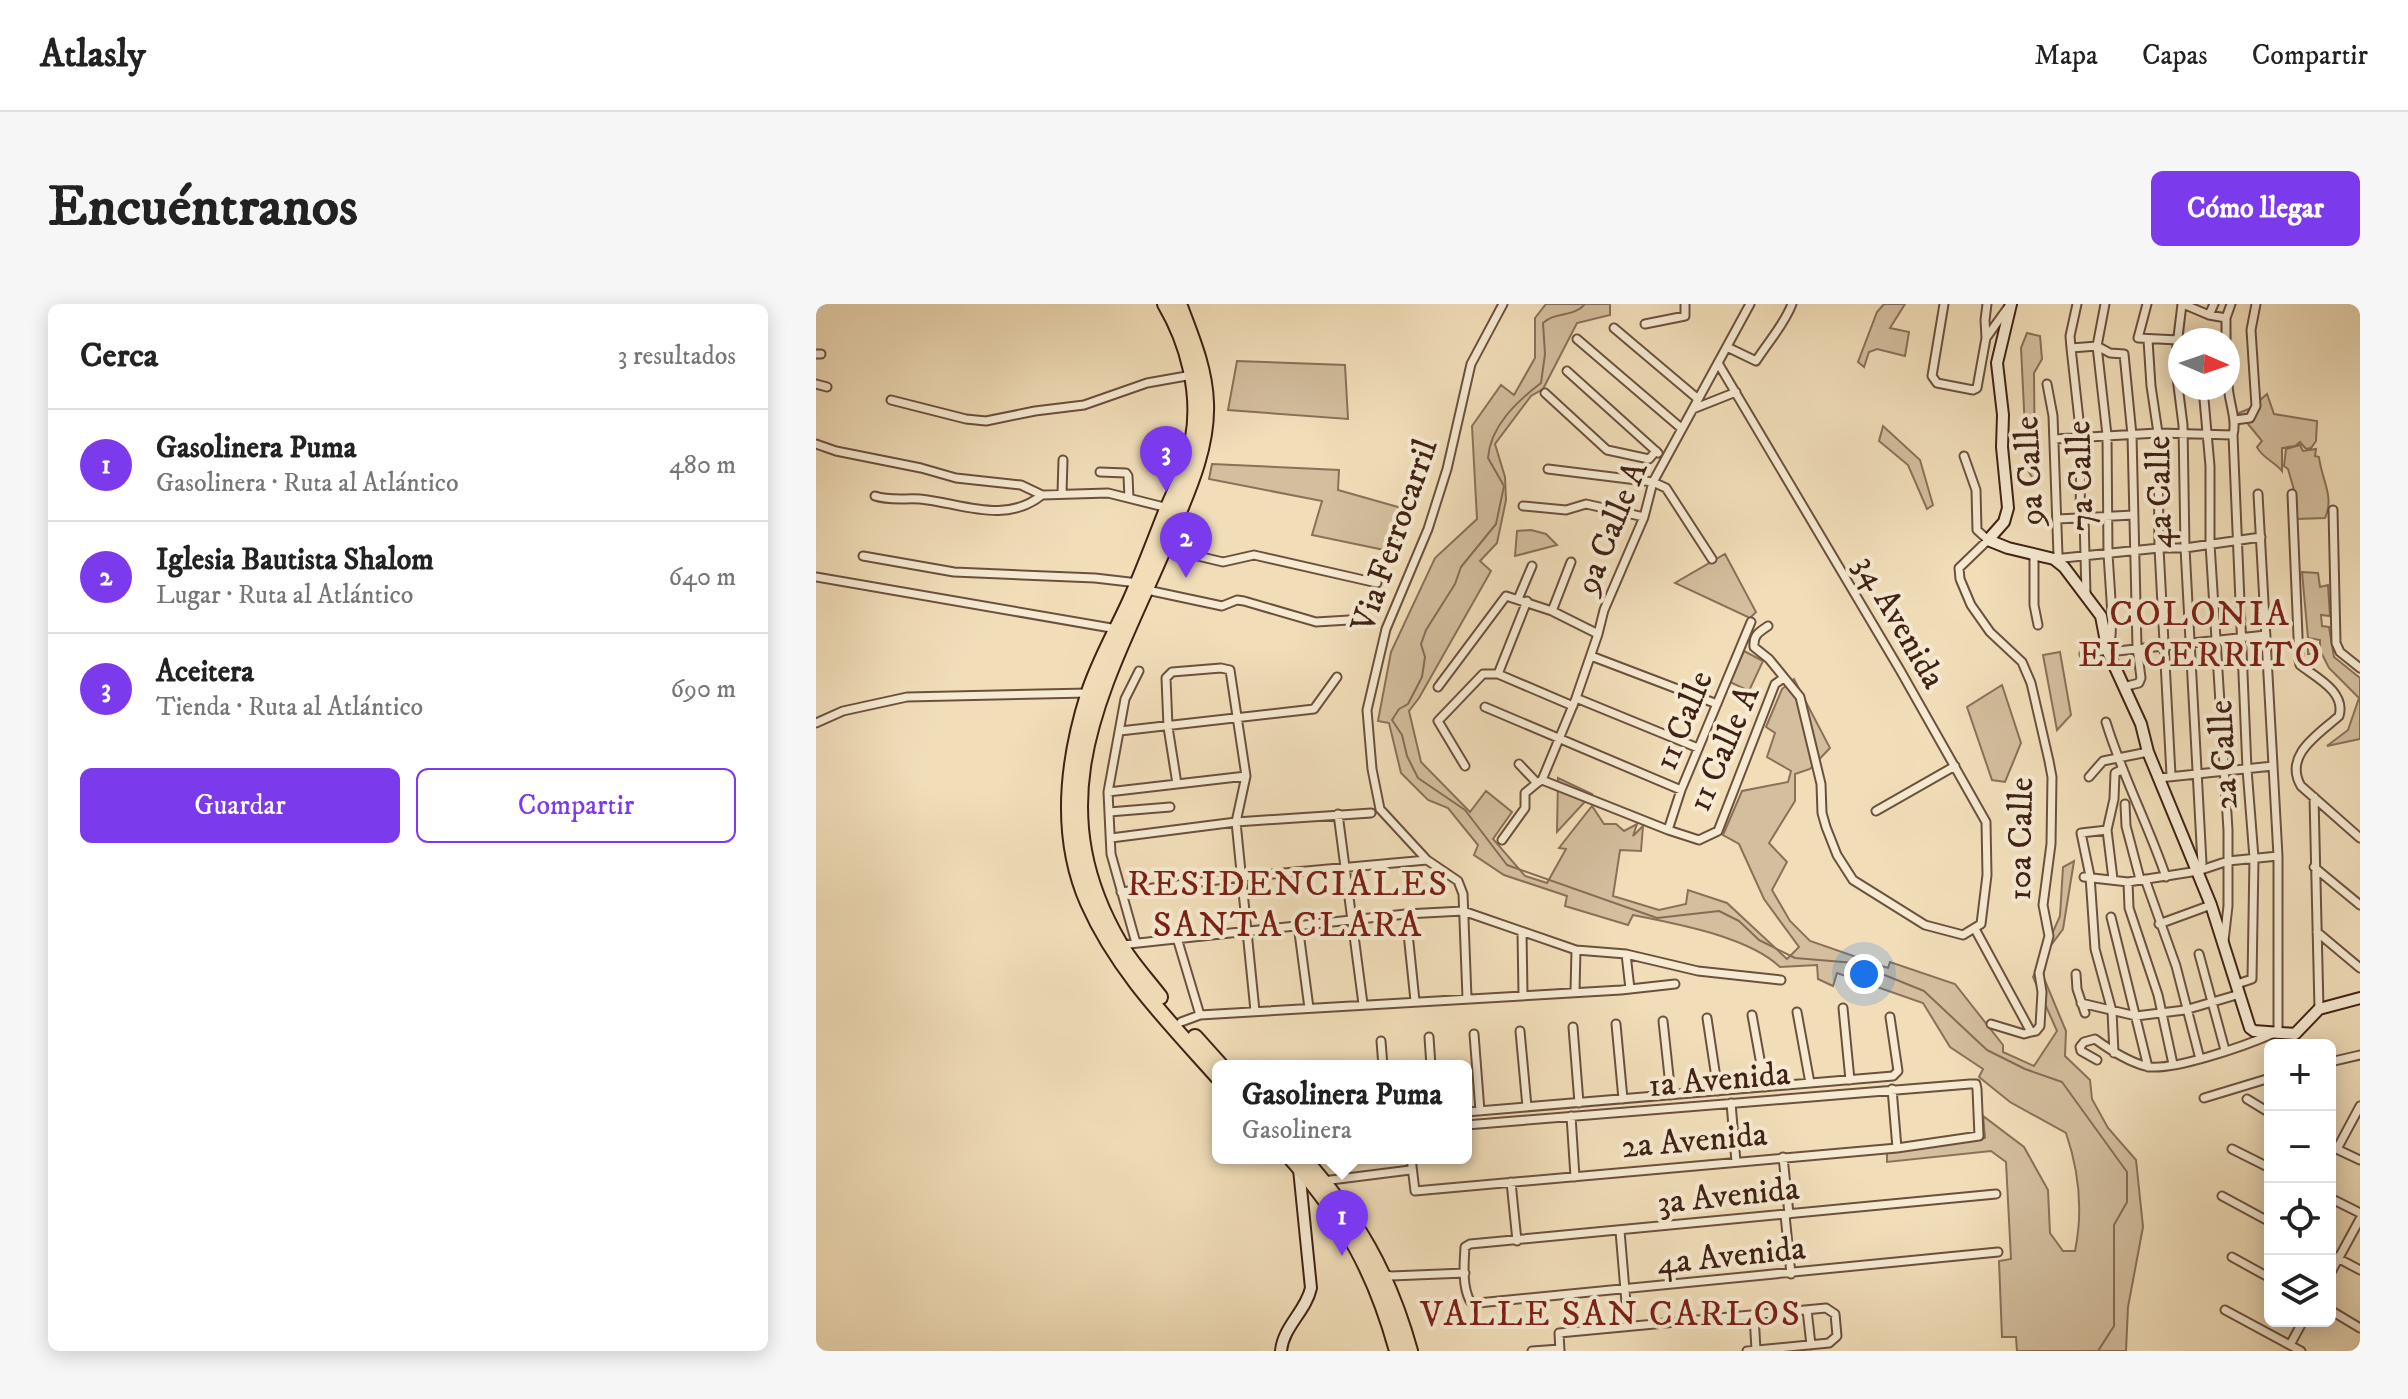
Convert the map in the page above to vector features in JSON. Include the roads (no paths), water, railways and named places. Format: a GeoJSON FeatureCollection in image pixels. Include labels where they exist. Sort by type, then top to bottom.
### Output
{"type":"FeatureCollection","features":[{"type":"Feature","properties":{"kind":"highway"},"geometry":{"type":"LineString","coordinates":[[1165,304],[1180,336],[1192,375],[1196,404],[1193,438],[1143,587],[1100,694],[1080,774],[1080,820],[1086,858],[1097,895],[1181,1022],[1216,1060]]}},
{"type":"Feature","properties":{"kind":"highway"},"geometry":{"type":"LineString","coordinates":[[1179,304],[1201,366],[1206,404],[1203,440],[1193,478],[1164,548],[1118,629],[1088,693],[1069,774],[1069,821],[1076,863],[1087,900],[1111,950],[1212,1070]]}},
{"type":"Feature","properties":{"kind":"highway"},"geometry":{"type":"LineString","coordinates":[[1299,1164],[1332,1207],[1367,1264],[1397,1351]]}},
{"type":"Feature","properties":{"kind":"highway"},"geometry":{"type":"LineString","coordinates":[[1301,1164],[1323,1181],[1354,1221],[1383,1274],[1410,1351]]}},
{"type":"Feature","properties":{"kind":"street","name":"Via Ferrocarril"},"geometry":{"type":"LineString","coordinates":[[1467,998],[1463,894],[1458,881],[1427,860],[1380,809],[1372,769],[1367,710],[1386,629],[1428,529],[1447,469],[1471,364],[1503,304]]}},
{"type":"Feature","properties":{"kind":"street"},"geometry":{"type":"LineString","coordinates":[[1645,324],[1685,316],[1685,304]]}},
{"type":"Feature","properties":{"kind":"street","name":"9a Calle A"},"geometry":{"type":"LineString","coordinates":[[1502,840],[1525,808],[1525,793],[1539,782],[1559,738],[1591,656],[1604,610],[1644,517],[1653,482],[1750,304]]}},
{"type":"Feature","properties":{"kind":"street"},"geometry":{"type":"LineString","coordinates":[[1727,347],[1756,361],[1786,320],[1792,304]]}},
{"type":"Feature","properties":{"kind":"street"},"geometry":{"type":"LineString","coordinates":[[1944,304],[1937,336],[1934,381],[1975,390],[1986,338],[1987,304]]}},
{"type":"Feature","properties":{"kind":"street"},"geometry":{"type":"LineString","coordinates":[[1986,338],[2011,304]]}},
{"type":"Feature","properties":{"kind":"street","name":"10a Calle"},"geometry":{"type":"LineString","coordinates":[[2011,304],[1997,363],[2008,508],[2004,522],[1959,568],[1959,574],[1971,605],[1990,632],[2022,662],[2031,683],[2052,777],[2051,844],[2043,905],[2049,936],[2039,973],[2042,992],[2040,1026],[2031,1032]]}},
{"type":"Feature","properties":{"kind":"street"},"geometry":{"type":"LineString","coordinates":[[2077,304],[2070,345],[2081,438],[2086,596]]}},
{"type":"Feature","properties":{"kind":"street","name":"7a Calle"},"geometry":{"type":"LineString","coordinates":[[2105,304],[2097,346],[2107,435],[2112,615],[2107,650]]}},
{"type":"Feature","properties":{"kind":"street"},"geometry":{"type":"LineString","coordinates":[[2147,304],[2138,336],[2148,340],[2168,340]]}},
{"type":"Feature","properties":{"kind":"street"},"geometry":{"type":"LineString","coordinates":[[2183,304],[2209,315],[2226,318]]}},
{"type":"Feature","properties":{"kind":"street","name":"4a Calle"},"geometry":{"type":"LineString","coordinates":[[2180,328],[2183,304]]}},
{"type":"Feature","properties":{"kind":"street"},"geometry":{"type":"LineString","coordinates":[[2209,315],[2214,304]]}},
{"type":"Feature","properties":{"kind":"street"},"geometry":{"type":"LineString","coordinates":[[2226,328],[2231,304]]}},
{"type":"Feature","properties":{"kind":"street"},"geometry":{"type":"LineString","coordinates":[[2235,420],[2250,418],[2256,406],[2251,330],[2256,304]]}},
{"type":"Feature","properties":{"kind":"street"},"geometry":{"type":"LineString","coordinates":[[1614,328],[1698,399]]}},
{"type":"Feature","properties":{"kind":"street"},"geometry":{"type":"LineString","coordinates":[[1577,339],[1681,428]]}},
{"type":"Feature","properties":{"kind":"street"},"geometry":{"type":"LineString","coordinates":[[2148,340],[2158,433],[2159,548],[2171,775]]}},
{"type":"Feature","properties":{"kind":"street"},"geometry":{"type":"LineString","coordinates":[[2070,345],[2097,346],[2110,353],[2123,353],[2132,435],[2137,647],[2141,680],[2123,687]]}},
{"type":"Feature","properties":{"kind":"street","name":"34 Avenida"},"geometry":{"type":"LineString","coordinates":[[1718,363],[1988,827],[1983,920],[1975,929]]}},
{"type":"Feature","properties":{"kind":"street"},"geometry":{"type":"LineString","coordinates":[[1567,371],[1665,458]]}},
{"type":"Feature","properties":{"kind":"street"},"geometry":{"type":"LineString","coordinates":[[891,400],[986,421],[1084,405],[1147,383],[1192,375]]}},
{"type":"Feature","properties":{"kind":"street"},"geometry":{"type":"LineString","coordinates":[[816,384],[827,387]]}},
{"type":"Feature","properties":{"kind":"street","name":"9a Calle"},"geometry":{"type":"LineString","coordinates":[[2047,384],[2054,439],[2058,519],[2056,557]]}},
{"type":"Feature","properties":{"kind":"street"},"geometry":{"type":"LineString","coordinates":[[1691,410],[1736,392]]}},
{"type":"Feature","properties":{"kind":"street"},"geometry":{"type":"LineString","coordinates":[[1545,393],[1607,450],[1649,459],[1656,451]]}},
{"type":"Feature","properties":{"kind":"street","name":"4a Calle"},"geometry":{"type":"LineString","coordinates":[[2179,400],[2202,863],[2198,871]]}},
{"type":"Feature","properties":{"kind":"street"},"geometry":{"type":"LineString","coordinates":[[2204,400],[2210,466],[2210,544],[2228,861],[2224,943]]}},
{"type":"Feature","properties":{"kind":"street","name":"2a Calle"},"geometry":{"type":"LineString","coordinates":[[2229,400],[2235,420],[2233,435],[2241,636],[2254,858],[2252,979],[2238,989]]}},
{"type":"Feature","properties":{"kind":"street"},"geometry":{"type":"LineString","coordinates":[[2054,439],[2158,433],[2233,435]]}},
{"type":"Feature","properties":{"kind":"street"},"geometry":{"type":"LineString","coordinates":[[816,444],[956,478],[1021,485],[1042,495],[1108,493],[1168,508]]}},
{"type":"Feature","properties":{"kind":"street"},"geometry":{"type":"LineString","coordinates":[[1964,456],[1976,490],[1977,530],[1988,540],[2034,555],[2085,557],[2261,537]]}},
{"type":"Feature","properties":{"kind":"street"},"geometry":{"type":"LineString","coordinates":[[1062,493],[1063,460]]}},
{"type":"Feature","properties":{"kind":"street"},"geometry":{"type":"LineString","coordinates":[[1548,469],[1653,482],[1666,488],[1712,559]]}},
{"type":"Feature","properties":{"kind":"street"},"geometry":{"type":"LineString","coordinates":[[1100,472],[1126,473],[1129,498]]}},
{"type":"Feature","properties":{"kind":"street"},"geometry":{"type":"LineString","coordinates":[[2258,494],[2278,856],[2275,1034]]}},
{"type":"Feature","properties":{"kind":"street"},"geometry":{"type":"LineString","coordinates":[[2292,494],[2300,665],[2338,696],[2341,710],[2339,716],[2303,748],[2298,756],[2296,776],[2301,786],[2360,838]]}},
{"type":"Feature","properties":{"kind":"street"},"geometry":{"type":"LineString","coordinates":[[875,496],[929,500],[991,512],[1019,508],[1042,495]]}},
{"type":"Feature","properties":{"kind":"street"},"geometry":{"type":"LineString","coordinates":[[1523,506],[1566,510],[1586,504],[1644,517]]}},
{"type":"Feature","properties":{"kind":"street"},"geometry":{"type":"LineString","coordinates":[[2333,510],[2336,643],[2340,652],[2360,668]]}},
{"type":"Feature","properties":{"kind":"street"},"geometry":{"type":"LineString","coordinates":[[2058,519],[2133,515]]}},
{"type":"Feature","properties":{"kind":"street"},"geometry":{"type":"LineString","coordinates":[[1164,548],[1223,562],[1254,555],[1377,583]]}},
{"type":"Feature","properties":{"kind":"street"},"geometry":{"type":"LineString","coordinates":[[2034,555],[2034,605],[2038,625]]}},
{"type":"Feature","properties":{"kind":"street"},"geometry":{"type":"LineString","coordinates":[[863,556],[954,572],[1095,578],[1222,606],[1237,600],[1244,601],[1316,622],[1349,620]]}},
{"type":"Feature","properties":{"kind":"street"},"geometry":{"type":"LineString","coordinates":[[2056,557],[2101,616],[2107,650],[2141,724],[2148,752],[2211,905],[2250,1028],[2290,1035],[2299,1031],[2319,1009],[2360,998]]}},
{"type":"Feature","properties":{"kind":"street"},"geometry":{"type":"LineString","coordinates":[[1552,611],[1571,562]]}},
{"type":"Feature","properties":{"kind":"street"},"geometry":{"type":"LineString","coordinates":[[1518,599],[1532,566]]}},
{"type":"Feature","properties":{"kind":"street"},"geometry":{"type":"LineString","coordinates":[[816,577],[1118,629]]}},
{"type":"Feature","properties":{"kind":"street"},"geometry":{"type":"LineString","coordinates":[[1438,687],[1505,597],[1527,601],[1598,634]]}},
{"type":"Feature","properties":{"kind":"street"},"geometry":{"type":"LineString","coordinates":[[1498,674],[1527,601]]}},
{"type":"Feature","properties":{"kind":"street","name":"11 Calle"},"geometry":{"type":"LineString","coordinates":[[1668,830],[1681,790],[1751,622]]}},
{"type":"Feature","properties":{"kind":"street"},"geometry":{"type":"LineString","coordinates":[[1768,626],[1757,633],[1754,647],[1769,659],[1782,679],[1789,682],[1800,697],[1821,784],[1822,813],[1837,855],[1853,880],[1925,925],[1963,935],[1975,929],[2031,1032],[2024,1034],[1991,1024]]}},
{"type":"Feature","properties":{"kind":"street"},"geometry":{"type":"LineString","coordinates":[[2084,654],[2266,635]]}},
{"type":"Feature","properties":{"kind":"street"},"geometry":{"type":"LineString","coordinates":[[1591,656],[1717,704]]}},
{"type":"Feature","properties":{"kind":"street"},"geometry":{"type":"LineString","coordinates":[[1177,784],[1168,727],[1166,678],[1172,672],[1230,670],[1233,673],[1246,776],[1236,822],[1255,1011]]}},
{"type":"Feature","properties":{"kind":"street"},"geometry":{"type":"LineString","coordinates":[[1139,671],[1125,699],[1108,792],[1111,854],[1121,892],[1128,944],[1406,914],[1463,911],[1576,950],[1626,954],[1698,971],[1781,980]]}},
{"type":"Feature","properties":{"kind":"street"},"geometry":{"type":"LineString","coordinates":[[1465,766],[1438,721],[1484,673],[1498,674],[1698,748]]}},
{"type":"Feature","properties":{"kind":"street"},"geometry":{"type":"LineString","coordinates":[[1120,731],[1314,709],[1337,677]]}},
{"type":"Feature","properties":{"kind":"street","name":"11 Calle A"},"geometry":{"type":"LineString","coordinates":[[1668,830],[1699,840],[1718,831],[1775,684],[1782,679]]}},
{"type":"Feature","properties":{"kind":"street"},"geometry":{"type":"LineString","coordinates":[[816,723],[855,707],[907,697],[1088,693]]}},
{"type":"Feature","properties":{"kind":"street"},"geometry":{"type":"LineString","coordinates":[[1485,707],[1681,790]]}},
{"type":"Feature","properties":{"kind":"street"},"geometry":{"type":"LineString","coordinates":[[2106,722],[2117,758],[2152,836],[2166,877]]}},
{"type":"Feature","properties":{"kind":"street"},"geometry":{"type":"LineString","coordinates":[[2089,777],[2103,761],[2148,752]]}},
{"type":"Feature","properties":{"kind":"street"},"geometry":{"type":"LineString","coordinates":[[1519,764],[1539,782],[1668,830]]}},
{"type":"Feature","properties":{"kind":"street"},"geometry":{"type":"LineString","coordinates":[[1876,811],[1955,766]]}},
{"type":"Feature","properties":{"kind":"street"},"geometry":{"type":"LineString","coordinates":[[2159,778],[2273,766]]}},
{"type":"Feature","properties":{"kind":"street"},"geometry":{"type":"LineString","coordinates":[[2113,879],[2107,830],[2114,799],[2114,774],[2123,769]]}},
{"type":"Feature","properties":{"kind":"street"},"geometry":{"type":"LineString","coordinates":[[1108,792],[1246,776]]}},
{"type":"Feature","properties":{"kind":"street"},"geometry":{"type":"LineString","coordinates":[[2314,797],[2319,1009]]}},
{"type":"Feature","properties":{"kind":"street"},"geometry":{"type":"LineString","coordinates":[[2125,804],[2126,826],[2142,879],[2176,966],[2200,1059]]}},
{"type":"Feature","properties":{"kind":"street"},"geometry":{"type":"LineString","coordinates":[[1109,812],[1170,807]]}},
{"type":"Feature","properties":{"kind":"street"},"geometry":{"type":"LineString","coordinates":[[1111,838],[1236,822],[1371,813]]}},
{"type":"Feature","properties":{"kind":"street"},"geometry":{"type":"LineString","coordinates":[[1338,814],[1363,1004]]}},
{"type":"Feature","properties":{"kind":"street"},"geometry":{"type":"LineString","coordinates":[[2107,830],[2081,833],[2095,949],[2112,1011],[2114,1053]]}},
{"type":"Feature","properties":{"kind":"street"},"geometry":{"type":"LineString","coordinates":[[2087,876],[2128,882],[2198,871],[2228,861],[2278,856]]}},
{"type":"Feature","properties":{"kind":"street"},"geometry":{"type":"LineString","coordinates":[[1121,892],[1241,877],[1427,860]]}},
{"type":"Feature","properties":{"kind":"street"},"geometry":{"type":"LineString","coordinates":[[2314,867],[2360,905]]}},
{"type":"Feature","properties":{"kind":"street"},"geometry":{"type":"LineString","coordinates":[[2128,882],[2129,908],[2162,1014],[2173,1064]]}},
{"type":"Feature","properties":{"kind":"street"},"geometry":{"type":"LineString","coordinates":[[2159,924],[2211,905]]}},
{"type":"Feature","properties":{"kind":"street"},"geometry":{"type":"LineString","coordinates":[[1406,914],[1415,1001]]}},
{"type":"Feature","properties":{"kind":"street"},"geometry":{"type":"LineString","coordinates":[[2111,917],[2148,1067]]}},
{"type":"Feature","properties":{"kind":"street"},"geometry":{"type":"LineString","coordinates":[[1298,925],[1309,1008]]}},
{"type":"Feature","properties":{"kind":"street"},"geometry":{"type":"LineString","coordinates":[[1522,932],[1523,994]]}},
{"type":"Feature","properties":{"kind":"street"},"geometry":{"type":"LineString","coordinates":[[2317,932],[2360,968]]}},
{"type":"Feature","properties":{"kind":"street"},"geometry":{"type":"LineString","coordinates":[[1177,938],[1200,1015]]}},
{"type":"Feature","properties":{"kind":"street"},"geometry":{"type":"LineString","coordinates":[[1575,991],[1576,950]]}},
{"type":"Feature","properties":{"kind":"street"},"geometry":{"type":"LineString","coordinates":[[1626,954],[1630,989]]}},
{"type":"Feature","properties":{"kind":"street"},"geometry":{"type":"LineString","coordinates":[[2199,954],[2225,1050]]}},
{"type":"Feature","properties":{"kind":"street"},"geometry":{"type":"LineString","coordinates":[[2076,974],[2085,1013]]}},
{"type":"Feature","properties":{"kind":"street"},"geometry":{"type":"LineString","coordinates":[[1181,1022],[1200,1015],[1675,984]]}},
{"type":"Feature","properties":{"kind":"street"},"geometry":{"type":"LineString","coordinates":[[2081,1003],[2136,1016],[2162,1014],[2212,1003],[2238,989]]}},
{"type":"Feature","properties":{"kind":"street"},"geometry":{"type":"LineString","coordinates":[[1843,1008],[1850,1080]]}},
{"type":"Feature","properties":{"kind":"street"},"geometry":{"type":"LineString","coordinates":[[1797,1012],[1810,1083]]}},
{"type":"Feature","properties":{"kind":"street"},"geometry":{"type":"LineString","coordinates":[[1752,1015],[1765,1087]]}},
{"type":"Feature","properties":{"kind":"street"},"geometry":{"type":"LineString","coordinates":[[1472,1112],[1893,1076],[1897,1074],[1890,1017]]}},
{"type":"Feature","properties":{"kind":"street"},"geometry":{"type":"LineString","coordinates":[[1707,1018],[1718,1091]]}},
{"type":"Feature","properties":{"kind":"street"},"geometry":{"type":"LineString","coordinates":[[1663,1021],[1671,1095]]}},
{"type":"Feature","properties":{"kind":"street"},"geometry":{"type":"LineString","coordinates":[[1616,1024],[1623,1099]]}},
{"type":"Feature","properties":{"kind":"street"},"geometry":{"type":"LineString","coordinates":[[1573,1027],[1579,1103]]}},
{"type":"Feature","properties":{"kind":"street"},"geometry":{"type":"LineString","coordinates":[[1520,1031],[1527,1107]]}},
{"type":"Feature","properties":{"kind":"street"},"geometry":{"type":"LineString","coordinates":[[1474,1034],[1480,1111]]}},
{"type":"Feature","properties":{"kind":"street"},"geometry":{"type":"LineString","coordinates":[[2097,1060],[2081,1051],[2084,1042],[2095,1039],[2114,1053],[2148,1067],[2200,1059],[2275,1034]]}},
{"type":"Feature","properties":{"kind":"street"},"geometry":{"type":"LineString","coordinates":[[1429,1037],[1431,1060]]}},
{"type":"Feature","properties":{"kind":"street"},"geometry":{"type":"LineString","coordinates":[[1381,1041],[1383,1060]]}},
{"type":"Feature","properties":{"kind":"street"},"geometry":{"type":"LineString","coordinates":[[2336,1061],[2360,1055]]}},
{"type":"Feature","properties":{"kind":"street"},"geometry":{"type":"LineString","coordinates":[[2204,1098],[2264,1080]]}},
{"type":"Feature","properties":{"kind":"street","name":"1a Avenida"},"geometry":{"type":"LineString","coordinates":[[1472,1124],[1976,1084],[1978,1137]]}},
{"type":"Feature","properties":{"kind":"street"},"geometry":{"type":"LineString","coordinates":[[1892,1089],[1897,1148]]}},
{"type":"Feature","properties":{"kind":"street"},"geometry":{"type":"LineString","coordinates":[[2247,1099],[2267,1111]]}},
{"type":"Feature","properties":{"kind":"street"},"geometry":{"type":"LineString","coordinates":[[1731,1103],[1736,1162]]}},
{"type":"Feature","properties":{"kind":"street"},"geometry":{"type":"LineString","coordinates":[[2336,1142],[2360,1106]]}},
{"type":"Feature","properties":{"kind":"street"},"geometry":{"type":"LineString","coordinates":[[1571,1116],[1575,1177]]}},
{"type":"Feature","properties":{"kind":"street","name":"2a Avenida"},"geometry":{"type":"LineString","coordinates":[[1410,1170],[1415,1191],[1897,1148],[1978,1137]]}},
{"type":"Feature","properties":{"kind":"street"},"geometry":{"type":"LineString","coordinates":[[2336,1148],[2360,1160]]}},
{"type":"Feature","properties":{"kind":"street"},"geometry":{"type":"LineString","coordinates":[[2232,1149],[2264,1165]]}},
{"type":"Feature","properties":{"kind":"street"},"geometry":{"type":"LineString","coordinates":[[1783,1157],[1791,1274]]}},
{"type":"Feature","properties":{"kind":"street"},"geometry":{"type":"LineString","coordinates":[[1281,1351],[1282,1341],[1308,1301],[1311,1288],[1297,1164]]}},
{"type":"Feature","properties":{"kind":"street"},"geometry":{"type":"LineString","coordinates":[[1323,1181],[1410,1170],[1410,1164]]}},
{"type":"Feature","properties":{"kind":"street"},"geometry":{"type":"LineString","coordinates":[[1511,1182],[1517,1241]]}},
{"type":"Feature","properties":{"kind":"street","name":"3a Avenida"},"geometry":{"type":"LineString","coordinates":[[1465,1273],[1465,1247],[1470,1244],[1996,1194]]}},
{"type":"Feature","properties":{"kind":"street"},"geometry":{"type":"LineString","coordinates":[[2222,1196],[2264,1219]]}},
{"type":"Feature","properties":{"kind":"street"},"geometry":{"type":"LineString","coordinates":[[2336,1202],[2360,1216],[2336,1264]]}},
{"type":"Feature","properties":{"kind":"street"},"geometry":{"type":"LineString","coordinates":[[1620,1231],[1628,1326]]}},
{"type":"Feature","properties":{"kind":"street","name":"4a Avenida"},"geometry":{"type":"LineString","coordinates":[[1465,1273],[1466,1295],[1470,1301],[1625,1290],[1998,1252]]}},
{"type":"Feature","properties":{"kind":"street"},"geometry":{"type":"LineString","coordinates":[[2332,1255],[2360,1270]]}},
{"type":"Feature","properties":{"kind":"street"},"geometry":{"type":"LineString","coordinates":[[2232,1257],[2264,1275]]}},
{"type":"Feature","properties":{"kind":"street"},"geometry":{"type":"LineString","coordinates":[[1383,1274],[1465,1273]]}},
{"type":"Feature","properties":{"kind":"street"},"geometry":{"type":"LineString","coordinates":[[1532,1351],[1560,1350],[1559,1333],[1807,1310],[1832,1309],[1835,1314],[1837,1336],[1834,1340],[1747,1351]]}},
{"type":"Feature","properties":{"kind":"street"},"geometry":{"type":"LineString","coordinates":[[1807,1310],[1811,1345]]}},
{"type":"Feature","properties":{"kind":"street"},"geometry":{"type":"LineString","coordinates":[[2225,1310],[2301,1351]]}},
{"type":"Feature","properties":{"kind":"street"},"geometry":{"type":"LineString","coordinates":[[2336,1314],[2360,1328]]}},
{"type":"Feature","properties":{"kind":"street"},"geometry":{"type":"LineString","coordinates":[[1754,1315],[1756,1350]]}},
{"type":"Feature","properties":{"kind":"street"},"geometry":{"type":"LineString","coordinates":[[2290,1345],[2300,1327]]}},
{"type":"Feature","properties":{"kind":"street"},"geometry":{"type":"LineString","coordinates":[[1405,1333],[1419,1351]]}},
{"type":"Feature","properties":{"kind":"waterway"},"geometry":{"type":"LineString","coordinates":[[1585,304],[1543,323],[1545,354],[1541,383],[1514,407],[1494,436],[1488,458],[1504,486],[1496,524],[1461,567],[1455,584],[1426,630],[1421,644],[1425,657],[1422,677],[1408,704],[1399,709],[1392,720],[1402,735],[1407,756],[1418,778],[1465,810],[1507,865],[1657,918],[1719,911],[1739,921],[1759,940],[1795,958],[1855,963],[1924,991],[1987,1050],[2025,1069],[2062,1082],[2127,1172],[2127,1202],[2114,1225],[2114,1326],[2098,1351]]}},
{"type":"Feature","properties":{"kind":"place","name":"Aceitera"},"geometry":{"type":"Point","coordinates":[1166,492]}},
{"type":"Feature","properties":{"kind":"place","name":"Iglesia Bautista Shalom"},"geometry":{"type":"Point","coordinates":[1186,578]}},
{"type":"Feature","properties":{"kind":"place","name":"Gasolinera Puma"},"geometry":{"type":"Point","coordinates":[1342,1256]}},
{"type":"Feature","properties":{"kind":"district","name":"COLONIA EL CERRITO"},"geometry":{"type":"Point","coordinates":[2200,632]}},
{"type":"Feature","properties":{"kind":"district","name":"RESIDENCIALES SANTA CLARA"},"geometry":{"type":"Point","coordinates":[1288,902]}},
{"type":"Feature","properties":{"kind":"district","name":"VALLE SAN CARLOS"},"geometry":{"type":"Point","coordinates":[1611,1312]}}]}
